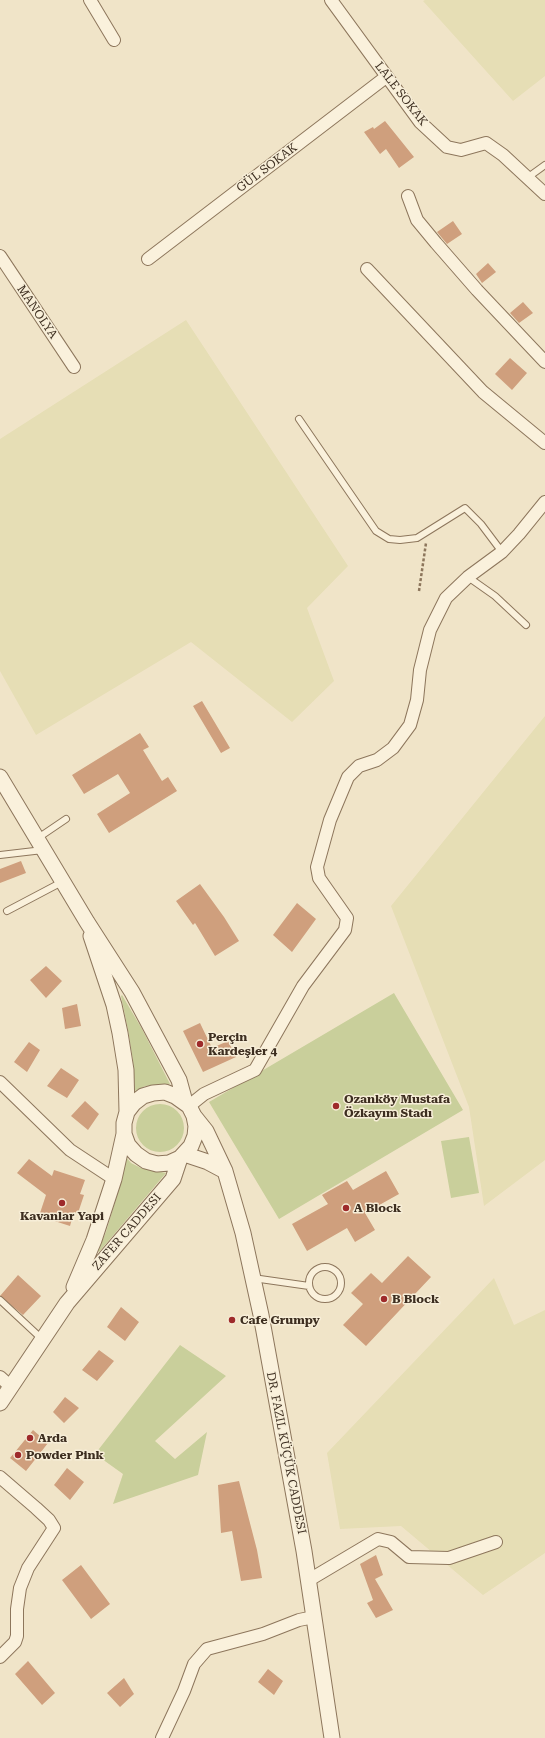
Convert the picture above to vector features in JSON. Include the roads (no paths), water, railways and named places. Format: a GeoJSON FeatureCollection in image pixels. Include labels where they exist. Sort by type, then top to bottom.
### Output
{"type":"FeatureCollection","features":[{"type":"Feature","properties":{"kind":"street"},"geometry":{"type":"LineString","coordinates":[[90,0],[114,40]]}},
{"type":"Feature","properties":{"kind":"street","name":"LALE SOKAK"},"geometry":{"type":"LineString","coordinates":[[331,0],[420,122],[447,147],[461,150],[486,143],[503,155],[545,194]]}},
{"type":"Feature","properties":{"kind":"street","name":"GÜL SOKAK"},"geometry":{"type":"LineString","coordinates":[[148,259],[386,76]]}},
{"type":"Feature","properties":{"kind":"street"},"geometry":{"type":"LineString","coordinates":[[408,196],[418,220],[436,243],[476,290],[545,362]]}},
{"type":"Feature","properties":{"kind":"street","name":"MANOLYA"},"geometry":{"type":"LineString","coordinates":[[0,256],[74,367]]}},
{"type":"Feature","properties":{"kind":"street"},"geometry":{"type":"LineString","coordinates":[[367,269],[483,392],[545,443]]}},
{"type":"Feature","properties":{"kind":"street"},"geometry":{"type":"LineString","coordinates":[[189,1108],[204,1094],[255,1070],[303,986],[345,930],[346,918],[319,878],[317,867],[330,820],[348,777],[359,766],[377,760],[393,748],[410,725],[417,700],[420,670],[430,630],[446,598],[468,577],[502,552],[545,502]]}},
{"type":"Feature","properties":{"kind":"street"},"geometry":{"type":"LineString","coordinates":[[0,777],[62,882],[132,992],[179,1080],[196,1126],[195,1136],[191,1146],[182,1156],[169,1163],[157,1164],[146,1161],[136,1154],[128,1145],[124,1134],[124,1123],[127,1112],[126,1070],[120,1033],[114,1005],[87,922]]}},
{"type":"Feature","properties":{"kind":"street"},"geometry":{"type":"LineString","coordinates":[[0,1082],[70,1150],[114,1179]]}},
{"type":"Feature","properties":{"kind":"street"},"geometry":{"type":"LineString","coordinates":[[127,1112],[134,1103],[143,1096],[165,1092],[176,1096],[189,1108],[206,1131],[225,1171],[243,1233],[253,1278],[309,1580],[332,1738]]}},
{"type":"Feature","properties":{"kind":"street","name":"ZAFER CADDESI"},"geometry":{"type":"LineString","coordinates":[[67,1303],[94,1240],[114,1179],[124,1134]]}},
{"type":"Feature","properties":{"kind":"street"},"geometry":{"type":"LineString","coordinates":[[182,1156],[208,1162],[225,1171]]}},
{"type":"Feature","properties":{"kind":"street","name":"ZAFER CADDESI"},"geometry":{"type":"LineString","coordinates":[[0,1403],[6,1382],[43,1340],[67,1303],[173,1179],[182,1156]]}},
{"type":"Feature","properties":{"kind":"street"},"geometry":{"type":"LineString","coordinates":[[0,1477],[49,1520],[54,1528],[28,1568],[20,1588],[17,1609],[17,1636],[15,1642],[0,1657]]}},
{"type":"Feature","properties":{"kind":"street"},"geometry":{"type":"LineString","coordinates":[[309,1580],[378,1539],[391,1542],[409,1557],[450,1558],[496,1542]]}},
{"type":"Feature","properties":{"kind":"street"},"geometry":{"type":"LineString","coordinates":[[162,1738],[184,1691],[194,1664],[207,1649],[263,1634],[299,1620],[314,1617]]}},
{"type":"Feature","properties":{"kind":"lane"},"geometry":{"type":"LineString","coordinates":[[528,178],[545,165]]}},
{"type":"Feature","properties":{"kind":"lane"},"geometry":{"type":"LineString","coordinates":[[299,419],[376,531],[389,539],[400,540],[417,538],[465,508],[481,524],[502,552]]}},
{"type":"Feature","properties":{"kind":"lane"},"geometry":{"type":"LineString","coordinates":[[468,577],[495,596],[526,625]]}},
{"type":"Feature","properties":{"kind":"lane"},"geometry":{"type":"LineString","coordinates":[[0,855],[40,844],[66,819]]}},
{"type":"Feature","properties":{"kind":"lane"},"geometry":{"type":"LineString","coordinates":[[7,911],[62,882]]}},
{"type":"Feature","properties":{"kind":"lane"},"geometry":{"type":"LineString","coordinates":[[324,1267],[333,1269],[339,1276],[341,1285],[338,1293],[330,1298],[321,1298],[313,1294],[309,1286],[310,1277],[316,1270],[324,1267]]}},
{"type":"Feature","properties":{"kind":"lane"},"geometry":{"type":"LineString","coordinates":[[253,1278],[309,1286]]}},
{"type":"Feature","properties":{"kind":"lane"},"geometry":{"type":"LineString","coordinates":[[0,1300],[43,1340]]}},
{"type":"Feature","properties":{"kind":"place","name":"Perçin Kardeşler 4"},"geometry":{"type":"Point","coordinates":[200,1044]}},
{"type":"Feature","properties":{"kind":"place","name":"Ozanköy Mustafa Özkayım Stadı"},"geometry":{"type":"Point","coordinates":[336,1106]}},
{"type":"Feature","properties":{"kind":"place","name":"Kavanlar Yapi"},"geometry":{"type":"Point","coordinates":[62,1203]}},
{"type":"Feature","properties":{"kind":"place","name":"A Block"},"geometry":{"type":"Point","coordinates":[346,1208]}},
{"type":"Feature","properties":{"kind":"place","name":"B Block"},"geometry":{"type":"Point","coordinates":[384,1299]}},
{"type":"Feature","properties":{"kind":"place","name":"Cafe Grumpy"},"geometry":{"type":"Point","coordinates":[232,1320]}},
{"type":"Feature","properties":{"kind":"place","name":"Arda"},"geometry":{"type":"Point","coordinates":[30,1438]}},
{"type":"Feature","properties":{"kind":"place","name":"Powder Pink"},"geometry":{"type":"Point","coordinates":[18,1455]}}]}
